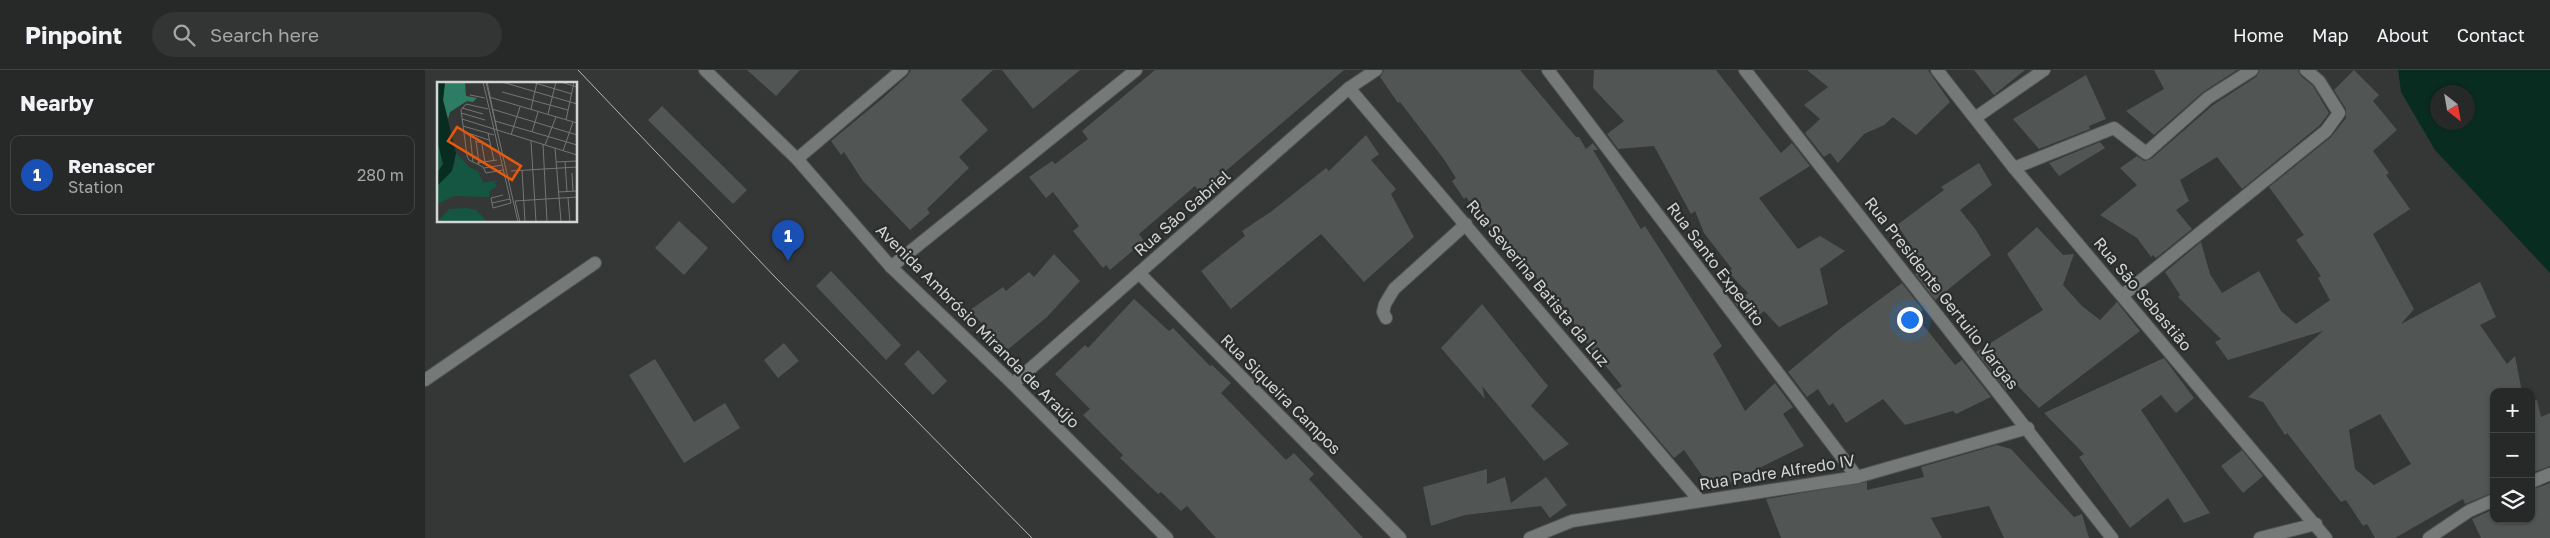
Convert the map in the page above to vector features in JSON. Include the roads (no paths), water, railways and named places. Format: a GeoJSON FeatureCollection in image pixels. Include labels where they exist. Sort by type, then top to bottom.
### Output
{"type":"FeatureCollection","features":[{"type":"Feature","properties":{"kind":"street","name":"Avenida Ambrósio Miranda de Araújo"},"geometry":{"type":"LineString","coordinates":[[705,70],[797,159],[891,267],[1013,384],[1167,538]]}},
{"type":"Feature","properties":{"kind":"street"},"geometry":{"type":"LineString","coordinates":[[797,159],[902,70]]}},
{"type":"Feature","properties":{"kind":"street"},"geometry":{"type":"LineString","coordinates":[[891,267],[1136,70]]}},
{"type":"Feature","properties":{"kind":"street","name":"Rua São Gabriel"},"geometry":{"type":"LineString","coordinates":[[1013,384],[1349,88],[1376,70]]}},
{"type":"Feature","properties":{"kind":"street","name":"Rua Santo Expedito"},"geometry":{"type":"LineString","coordinates":[[1548,70],[1857,477]]}},
{"type":"Feature","properties":{"kind":"street","name":"Rua Presidente Gertuilo Vargas"},"geometry":{"type":"LineString","coordinates":[[1745,70],[2028,428],[2112,538]]}},
{"type":"Feature","properties":{"kind":"street","name":"Rua São Sebastião"},"geometry":{"type":"LineString","coordinates":[[1937,70],[2014,168],[2326,538]]}},
{"type":"Feature","properties":{"kind":"street"},"geometry":{"type":"LineString","coordinates":[[1975,118],[2044,70]]}},
{"type":"Feature","properties":{"kind":"street"},"geometry":{"type":"LineString","coordinates":[[2014,168],[2114,128],[2146,153],[2208,98],[2252,70]]}},
{"type":"Feature","properties":{"kind":"street"},"geometry":{"type":"LineString","coordinates":[[2123,295],[2326,131],[2339,113],[2319,81],[2306,70]]}},
{"type":"Feature","properties":{"kind":"street","name":"Rua Severina Batista da Luz"},"geometry":{"type":"LineString","coordinates":[[1349,88],[1700,500]]}},
{"type":"Feature","properties":{"kind":"street"},"geometry":{"type":"LineString","coordinates":[[1386,318],[1383,312],[1385,304],[1394,289],[1466,224]]}},
{"type":"Feature","properties":{"kind":"street"},"geometry":{"type":"LineString","coordinates":[[425,380],[595,264]]}},
{"type":"Feature","properties":{"kind":"street","name":"Rua Siqueira Campos"},"geometry":{"type":"LineString","coordinates":[[1139,274],[1400,538]]}},
{"type":"Feature","properties":{"kind":"street","name":"Rua Padre Alfredo IV"},"geometry":{"type":"LineString","coordinates":[[1529,538],[1573,521],[1857,477],[2028,428]]}},
{"type":"Feature","properties":{"kind":"street"},"geometry":{"type":"LineString","coordinates":[[2535,480],[2550,474]]}},
{"type":"Feature","properties":{"kind":"street"},"geometry":{"type":"LineString","coordinates":[[2429,538],[2469,511],[2490,502]]}},
{"type":"Feature","properties":{"kind":"street"},"geometry":{"type":"LineString","coordinates":[[2261,538],[2316,524]]}},
{"type":"Feature","properties":{"kind":"tram line"},"geometry":{"type":"LineString","coordinates":[[578,70],[775,277],[1032,538]]}},
{"type":"Feature","properties":{"kind":"place","name":"Renascer"},"geometry":{"type":"Point","coordinates":[788,261]}}]}
